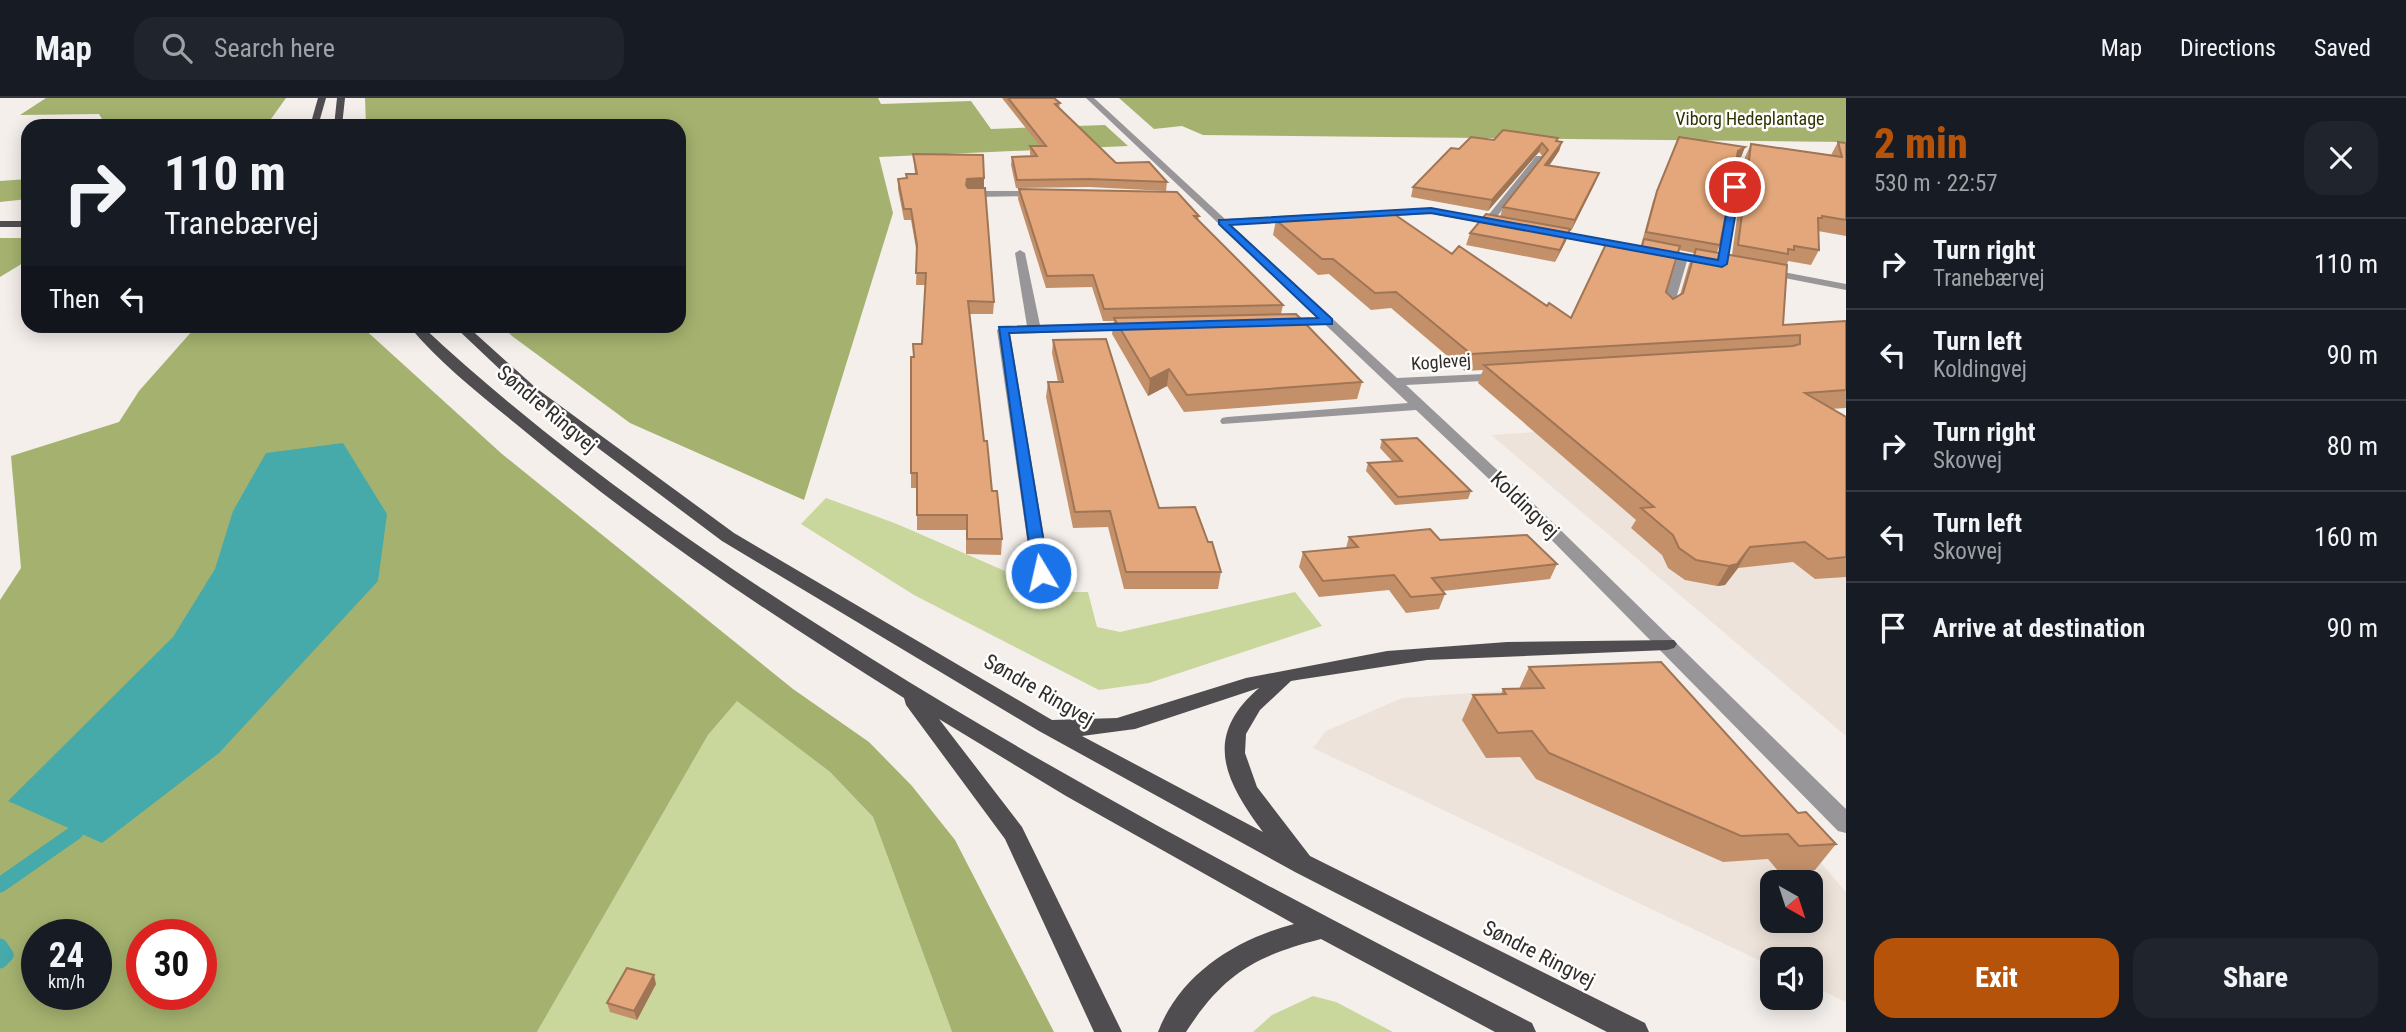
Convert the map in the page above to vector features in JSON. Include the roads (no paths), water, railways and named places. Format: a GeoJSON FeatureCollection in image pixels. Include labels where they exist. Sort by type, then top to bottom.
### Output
{"type":"FeatureCollection","features":[{"type":"Feature","properties":{"kind":"main road"},"geometry":{"type":"LineString","coordinates":[[316,119],[321,98]]}},
{"type":"Feature","properties":{"kind":"main road"},"geometry":{"type":"LineString","coordinates":[[339,119],[341,98]]}},
{"type":"Feature","properties":{"kind":"main road"},"geometry":{"type":"LineString","coordinates":[[0,212],[21,212]]}},
{"type":"Feature","properties":{"kind":"main road"},"geometry":{"type":"LineString","coordinates":[[0,224],[21,224]]}},
{"type":"Feature","properties":{"kind":"main road","name":"Søndre Ringvej"},"geometry":{"type":"LineString","coordinates":[[422,333],[492,398],[561,456],[626,505],[906,691],[1076,793],[1322,928],[1522,1032]]}},
{"type":"Feature","properties":{"kind":"main road","name":"Søndre Ringvej"},"geometry":{"type":"LineString","coordinates":[[468,333],[531,391],[728,537],[1046,726],[1304,866],[1635,1032]]}},
{"type":"Feature","properties":{"kind":"main road"},"geometry":{"type":"LineString","coordinates":[[1046,726],[1101,729],[1130,724],[1214,694],[1352,663],[1452,652],[1667,644]]}},
{"type":"Feature","properties":{"kind":"main road"},"geometry":{"type":"LineString","coordinates":[[1286,676],[1245,714],[1236,730],[1234,748],[1236,768],[1244,787],[1304,866]]}},
{"type":"Feature","properties":{"kind":"main road"},"geometry":{"type":"LineString","coordinates":[[906,691],[1014,834],[1108,1032]]}},
{"type":"Feature","properties":{"kind":"main road"},"geometry":{"type":"LineString","coordinates":[[1172,1032],[1214,974],[1247,951],[1259,945],[1322,928]]}},
{"type":"Feature","properties":{"kind":"street","name":"Koldingvej"},"geometry":{"type":"LineString","coordinates":[[1090,98],[1187,197],[1222,222],[1321,322],[1393,382],[1531,510],[1846,824]]}},
{"type":"Feature","properties":{"kind":"street"},"geometry":{"type":"LineString","coordinates":[[1489,221],[1539,158]]}},
{"type":"Feature","properties":{"kind":"street"},"geometry":{"type":"LineString","coordinates":[[1722,264],[1740,162]]}},
{"type":"Feature","properties":{"kind":"street"},"geometry":{"type":"LineString","coordinates":[[971,194],[1050,194]]}},
{"type":"Feature","properties":{"kind":"street"},"geometry":{"type":"LineString","coordinates":[[1222,222],[1431,211],[1515,226]]}},
{"type":"Feature","properties":{"kind":"street"},"geometry":{"type":"LineString","coordinates":[[1528,229],[1734,266]]}},
{"type":"Feature","properties":{"kind":"street"},"geometry":{"type":"LineString","coordinates":[[1020,253],[1034,328]]}},
{"type":"Feature","properties":{"kind":"street"},"geometry":{"type":"LineString","coordinates":[[1667,309],[1683,257]]}},
{"type":"Feature","properties":{"kind":"street"},"geometry":{"type":"LineString","coordinates":[[1747,268],[1846,287]]}},
{"type":"Feature","properties":{"kind":"street"},"geometry":{"type":"LineString","coordinates":[[1041,573],[1003,330],[1154,325]]}},
{"type":"Feature","properties":{"kind":"street","name":"Koglevej"},"geometry":{"type":"LineString","coordinates":[[1393,382],[1515,375]]}},
{"type":"Feature","properties":{"kind":"street"},"geometry":{"type":"LineString","coordinates":[[1227,421],[1418,406]]}},
{"type":"Feature","properties":{"kind":"water"},"geometry":{"type":"Polygon","coordinates":[[[343,443],[387,514],[378,581],[219,753],[102,843],[8,801],[173,637],[215,569],[233,511],[266,453],[343,443]]]}},
{"type":"Feature","properties":{"kind":"waterway"},"geometry":{"type":"LineString","coordinates":[[0,885],[76,832]]}},
{"type":"Feature","properties":{"kind":"waterway"},"geometry":{"type":"LineString","coordinates":[[0,946],[6,955],[0,961]]}},
{"type":"Feature","properties":{"kind":"park label","name":"Viborg Hedeplantage"},"geometry":{"type":"Point","coordinates":[1750,119]}}]}
